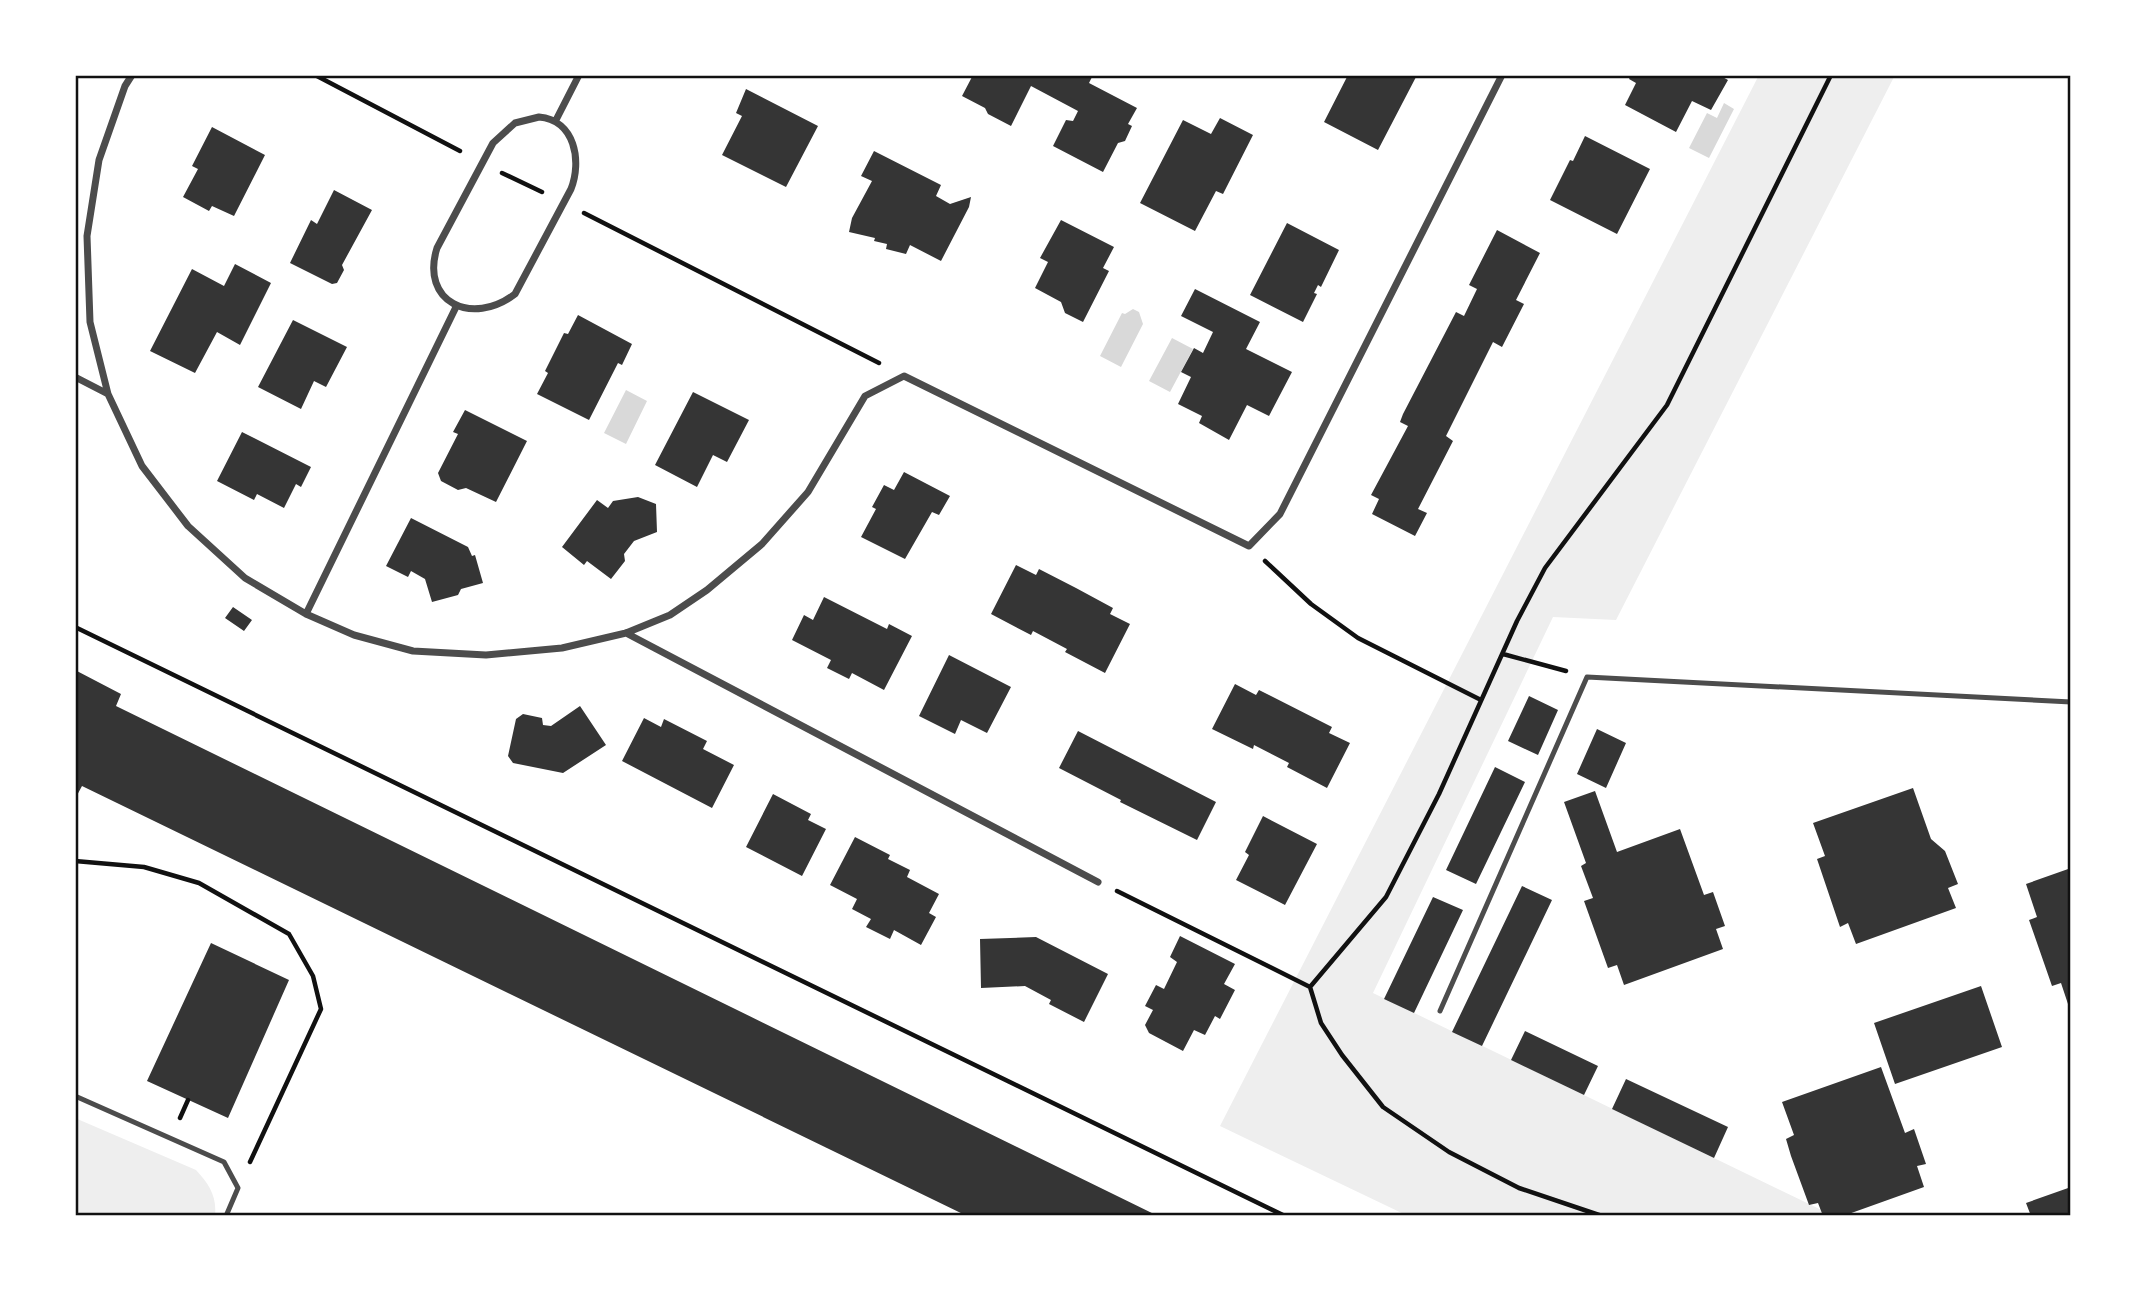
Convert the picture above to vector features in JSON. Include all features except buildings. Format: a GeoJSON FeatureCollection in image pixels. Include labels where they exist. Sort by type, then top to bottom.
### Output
{"type":"FeatureCollection","features":[{"type":"Feature","properties":{"kind":"street"},"geometry":{"type":"LineString","coordinates":[[132,75],[125,86],[99,160],[87,236],[90,322],[108,394],[142,466],[188,526],[244,578],[306,614],[355,635],[413,651],[486,655],[562,648],[626,632],[670,615],[707,590],[762,544],[808,492],[865,396],[904,376],[1249,546],[1280,514],[1502,75]]}},
{"type":"Feature","properties":{"kind":"street"},"geometry":{"type":"LineString","coordinates":[[556,120],[579,75]]}},
{"type":"Feature","properties":{"kind":"street"},"geometry":{"type":"LineString","coordinates":[[539,117],[556,120],[571,138],[576,162],[575,179],[564,203],[515,294],[503,304],[486,310],[456,307],[441,291],[434,271],[434,255],[481,163],[498,137],[515,123],[539,117]]}},
{"type":"Feature","properties":{"kind":"street"},"geometry":{"type":"LineString","coordinates":[[306,614],[456,307]]}},
{"type":"Feature","properties":{"kind":"street"},"geometry":{"type":"LineString","coordinates":[[75,377],[108,394]]}},
{"type":"Feature","properties":{"kind":"street"},"geometry":{"type":"LineString","coordinates":[[626,632],[1098,882]]}},
{"type":"Feature","properties":{"kind":"lane"},"geometry":{"type":"LineString","coordinates":[[1440,1011],[1587,677],[2071,702]]}},
{"type":"Feature","properties":{"kind":"lane"},"geometry":{"type":"LineString","coordinates":[[75,1096],[225,1162],[238,1188],[226,1216]]}},
{"type":"Feature","properties":{"kind":"path"},"geometry":{"type":"LineString","coordinates":[[315,75],[481,163],[904,376]]}},
{"type":"Feature","properties":{"kind":"path"},"geometry":{"type":"LineString","coordinates":[[1311,987],[1386,897],[1439,794],[1545,568],[1667,405],[1831,75]]}},
{"type":"Feature","properties":{"kind":"path"},"geometry":{"type":"LineString","coordinates":[[1249,546],[1311,604],[1358,638],[1481,700]]}},
{"type":"Feature","properties":{"kind":"path"},"geometry":{"type":"LineString","coordinates":[[75,627],[1285,1216]]}},
{"type":"Feature","properties":{"kind":"path"},"geometry":{"type":"LineString","coordinates":[[1503,654],[1587,677]]}},
{"type":"Feature","properties":{"kind":"path"},"geometry":{"type":"LineString","coordinates":[[75,861],[144,867],[199,883],[289,934],[313,976],[321,1009],[238,1188]]}},
{"type":"Feature","properties":{"kind":"path"},"geometry":{"type":"LineString","coordinates":[[1098,882],[1311,987],[1321,1023],[1342,1055],[1384,1107],[1449,1152],[1519,1188],[1602,1216]]}},
{"type":"Feature","properties":{"kind":"shaded area"},"geometry":{"type":"Polygon","coordinates":[[[1759,75],[1895,75],[1616,620],[1553,617],[1373,993],[1834,1216],[1408,1216],[1220,1126],[1759,75]]]}},
{"type":"Feature","properties":{"kind":"shaded area"},"geometry":{"type":"Polygon","coordinates":[[[1724,103],[1734,109],[1709,158],[1689,148],[1707,113],[1717,118],[1724,103]]]}},
{"type":"Feature","properties":{"kind":"shaded area"},"geometry":{"type":"Polygon","coordinates":[[[1133,309],[1139,312],[1143,324],[1121,367],[1100,356],[1122,313],[1133,309]]]}},
{"type":"Feature","properties":{"kind":"shaded area"},"geometry":{"type":"Polygon","coordinates":[[[1172,338],[1193,349],[1170,392],[1149,381],[1172,338]]]}},
{"type":"Feature","properties":{"kind":"shaded area"},"geometry":{"type":"Polygon","coordinates":[[[626,390],[647,401],[626,444],[604,433],[626,390]]]}},
{"type":"Feature","properties":{"kind":"shaded area"},"geometry":{"type":"Polygon","coordinates":[[[75,1118],[196,1170],[211,1191],[215,1202],[215,1216],[75,1216],[75,1118]]]}}]}
